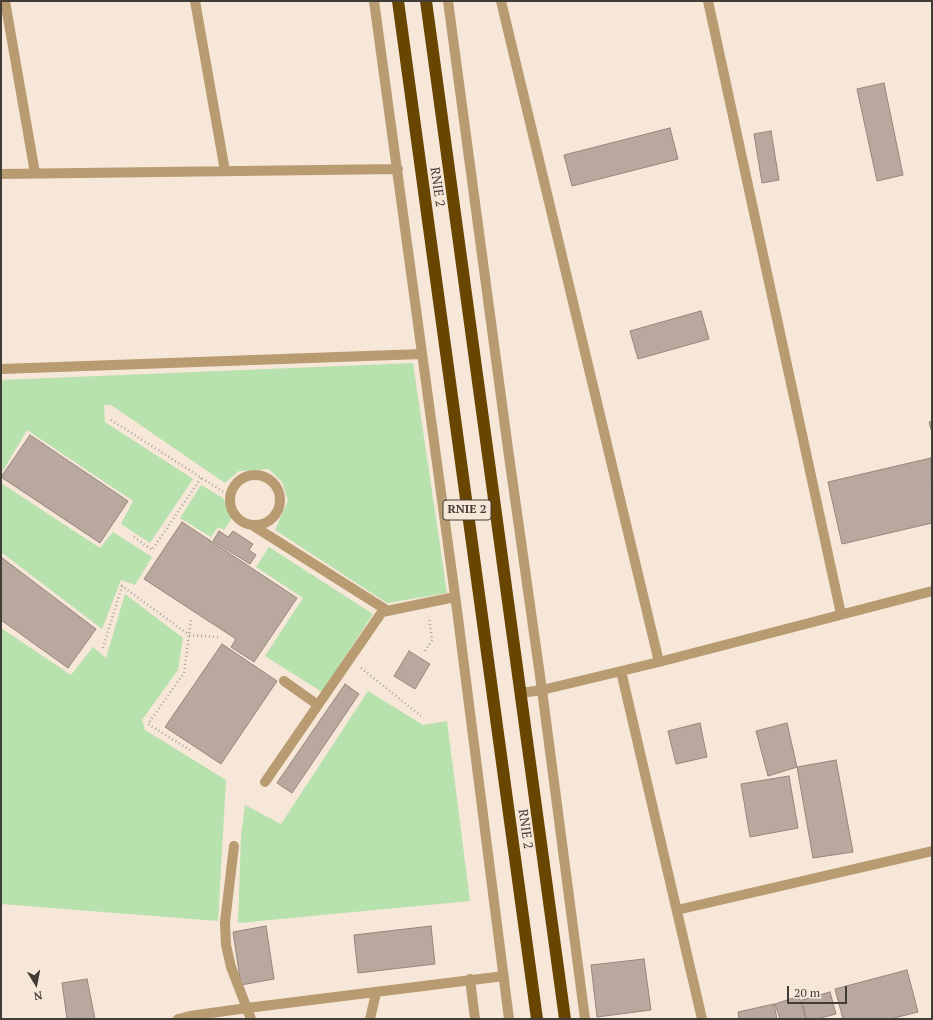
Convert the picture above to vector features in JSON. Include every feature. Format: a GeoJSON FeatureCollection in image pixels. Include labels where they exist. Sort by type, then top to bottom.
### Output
{"type":"FeatureCollection","features":[{"type":"Feature","properties":{"kind":"highway","name":"RNIE 2"},"geometry":{"type":"LineString","coordinates":[[398,1],[537,1019]]}},
{"type":"Feature","properties":{"kind":"highway","name":"RNIE 2"},"geometry":{"type":"LineString","coordinates":[[426,1],[565,1019]]}},
{"type":"Feature","properties":{"kind":"street"},"geometry":{"type":"LineString","coordinates":[[5,1],[35,173]]}},
{"type":"Feature","properties":{"kind":"street"},"geometry":{"type":"LineString","coordinates":[[195,1],[225,171]]}},
{"type":"Feature","properties":{"kind":"street"},"geometry":{"type":"LineString","coordinates":[[374,1],[455,597],[509,1019]]}},
{"type":"Feature","properties":{"kind":"street"},"geometry":{"type":"LineString","coordinates":[[448,1],[542,690],[585,1019]]}},
{"type":"Feature","properties":{"kind":"street"},"geometry":{"type":"LineString","coordinates":[[501,1],[659,662]]}},
{"type":"Feature","properties":{"kind":"street"},"geometry":{"type":"LineString","coordinates":[[708,1],[841,614]]}},
{"type":"Feature","properties":{"kind":"street"},"geometry":{"type":"LineString","coordinates":[[1,174],[398,169]]}},
{"type":"Feature","properties":{"kind":"street"},"geometry":{"type":"LineString","coordinates":[[1,369],[422,354]]}},
{"type":"Feature","properties":{"kind":"street"},"geometry":{"type":"LineString","coordinates":[[252,475],[261,476],[269,479],[279,492],[279,509],[274,517],[268,522],[260,525],[244,523],[235,515],[230,504],[230,496],[232,489],[237,482],[252,475]]}},
{"type":"Feature","properties":{"kind":"street"},"geometry":{"type":"LineString","coordinates":[[252,525],[388,611]]}},
{"type":"Feature","properties":{"kind":"street"},"geometry":{"type":"LineString","coordinates":[[521,693],[542,690],[659,662],[932,590]]}},
{"type":"Feature","properties":{"kind":"street"},"geometry":{"type":"LineString","coordinates":[[265,782],[382,612],[455,597]]}},
{"type":"Feature","properties":{"kind":"street"},"geometry":{"type":"LineString","coordinates":[[621,671],[702,1019]]}},
{"type":"Feature","properties":{"kind":"street"},"geometry":{"type":"LineString","coordinates":[[284,681],[318,705]]}},
{"type":"Feature","properties":{"kind":"street"},"geometry":{"type":"LineString","coordinates":[[234,846],[225,922],[226,945],[231,967],[251,1019]]}},
{"type":"Feature","properties":{"kind":"street"},"geometry":{"type":"LineString","coordinates":[[677,910],[932,851]]}},
{"type":"Feature","properties":{"kind":"street"},"geometry":{"type":"LineString","coordinates":[[178,1019],[247,1008],[504,976]]}},
{"type":"Feature","properties":{"kind":"street"},"geometry":{"type":"LineString","coordinates":[[470,980],[474,1019]]}},
{"type":"Feature","properties":{"kind":"street"},"geometry":{"type":"LineString","coordinates":[[370,1019],[376,993]]}},
{"type":"Feature","properties":{"kind":"path"},"geometry":{"type":"LineString","coordinates":[[111,420],[230,496]]}},
{"type":"Feature","properties":{"kind":"path"},"geometry":{"type":"LineString","coordinates":[[134,537],[152,550],[201,478]]}},
{"type":"Feature","properties":{"kind":"path"},"geometry":{"type":"LineString","coordinates":[[103,648],[122,586],[189,635],[218,637]]}},
{"type":"Feature","properties":{"kind":"path"},"geometry":{"type":"LineString","coordinates":[[425,651],[432,640],[427,603]]}},
{"type":"Feature","properties":{"kind":"path"},"geometry":{"type":"LineString","coordinates":[[190,750],[148,724],[184,672],[191,619]]}},
{"type":"Feature","properties":{"kind":"path"},"geometry":{"type":"LineString","coordinates":[[350,659],[421,716]]}},
{"type":"Feature","properties":{"kind":"green space"},"geometry":{"type":"Polygon","coordinates":[[[413,363],[447,593],[387,603],[275,530],[288,501],[282,482],[269,469],[239,471],[225,483],[111,405],[104,405],[105,422],[193,479],[150,543],[121,524],[133,501],[27,430],[1,474],[1,380],[413,363]]]}},
{"type":"Feature","properties":{"kind":"green space"},"geometry":{"type":"Polygon","coordinates":[[[1,483],[100,548],[113,532],[152,557],[135,585],[121,580],[102,629],[1,552],[1,483]]]}},
{"type":"Feature","properties":{"kind":"green space"},"geometry":{"type":"Polygon","coordinates":[[[201,485],[223,498],[232,518],[224,530],[218,527],[211,537],[180,518],[201,485]]]}},
{"type":"Feature","properties":{"kind":"green space"},"geometry":{"type":"Polygon","coordinates":[[[269,547],[373,614],[322,692],[265,656],[303,598],[256,567],[269,547]]]}},
{"type":"Feature","properties":{"kind":"green space"},"geometry":{"type":"Polygon","coordinates":[[[125,594],[183,638],[178,670],[142,720],[145,730],[226,780],[218,921],[1,904],[1,628],[71,675],[93,647],[106,658],[125,594]]]}},
{"type":"Feature","properties":{"kind":"green space"},"geometry":{"type":"Polygon","coordinates":[[[368,691],[423,725],[447,721],[470,901],[238,923],[241,837],[245,805],[281,824],[368,691]]]}},
{"type":"Feature","properties":{"kind":"building"},"geometry":{"type":"Polygon","coordinates":[[[884,83],[903,175],[877,181],[857,89],[884,83]]]}},
{"type":"Feature","properties":{"kind":"building"},"geometry":{"type":"Polygon","coordinates":[[[670,128],[678,159],[572,186],[564,155],[670,128]]]}},
{"type":"Feature","properties":{"kind":"building"},"geometry":{"type":"Polygon","coordinates":[[[771,131],[779,180],[762,183],[754,134],[771,131]]]}},
{"type":"Feature","properties":{"kind":"building"},"geometry":{"type":"Polygon","coordinates":[[[701,311],[709,339],[638,359],[630,331],[701,311]]]}},
{"type":"Feature","properties":{"kind":"building"},"geometry":{"type":"Polygon","coordinates":[[[932,421],[932,433],[929,422],[932,421]]]}},
{"type":"Feature","properties":{"kind":"building"},"geometry":{"type":"Polygon","coordinates":[[[30,435],[128,501],[100,543],[1,477],[30,435]]]}},
{"type":"Feature","properties":{"kind":"building"},"geometry":{"type":"Polygon","coordinates":[[[931,458],[932,523],[842,544],[828,482],[931,458]]]}},
{"type":"Feature","properties":{"kind":"building"},"geometry":{"type":"Polygon","coordinates":[[[182,522],[297,598],[254,662],[231,647],[236,639],[144,579],[182,522]]]}},
{"type":"Feature","properties":{"kind":"building"},"geometry":{"type":"Polygon","coordinates":[[[219,531],[228,537],[233,531],[253,544],[249,550],[256,555],[250,564],[213,541],[219,531]]]}},
{"type":"Feature","properties":{"kind":"building"},"geometry":{"type":"Polygon","coordinates":[[[1,557],[96,629],[68,668],[1,620],[1,557]]]}},
{"type":"Feature","properties":{"kind":"building"},"geometry":{"type":"Polygon","coordinates":[[[222,644],[277,681],[221,764],[165,727],[222,644]]]}},
{"type":"Feature","properties":{"kind":"building"},"geometry":{"type":"Polygon","coordinates":[[[409,651],[430,664],[415,689],[394,676],[409,651]]]}},
{"type":"Feature","properties":{"kind":"building"},"geometry":{"type":"Polygon","coordinates":[[[345,684],[359,694],[292,793],[277,783],[345,684]]]}},
{"type":"Feature","properties":{"kind":"building"},"geometry":{"type":"Polygon","coordinates":[[[700,723],[707,757],[676,764],[668,731],[700,723]]]}},
{"type":"Feature","properties":{"kind":"building"},"geometry":{"type":"Polygon","coordinates":[[[787,723],[797,767],[768,776],[756,731],[787,723]]]}},
{"type":"Feature","properties":{"kind":"building"},"geometry":{"type":"Polygon","coordinates":[[[836,760],[853,852],[813,858],[797,767],[836,760]]]}},
{"type":"Feature","properties":{"kind":"building"},"geometry":{"type":"Polygon","coordinates":[[[789,776],[798,828],[750,837],[741,784],[789,776]]]}},
{"type":"Feature","properties":{"kind":"building"},"geometry":{"type":"Polygon","coordinates":[[[266,926],[274,979],[241,985],[233,932],[266,926]]]}},
{"type":"Feature","properties":{"kind":"building"},"geometry":{"type":"Polygon","coordinates":[[[431,926],[435,964],[358,973],[354,935],[431,926]]]}},
{"type":"Feature","properties":{"kind":"building"},"geometry":{"type":"Polygon","coordinates":[[[644,959],[651,1010],[597,1017],[591,965],[644,959]]]}},
{"type":"Feature","properties":{"kind":"building"},"geometry":{"type":"Polygon","coordinates":[[[907,970],[918,1012],[890,1019],[843,1019],[835,989],[907,970]]]}},
{"type":"Feature","properties":{"kind":"building"},"geometry":{"type":"Polygon","coordinates":[[[87,979],[95,1019],[67,1019],[62,983],[87,979]]]}},
{"type":"Feature","properties":{"kind":"building"},"geometry":{"type":"Polygon","coordinates":[[[830,992],[836,1014],[817,1019],[806,1019],[802,1000],[830,992]]]}},
{"type":"Feature","properties":{"kind":"building"},"geometry":{"type":"Polygon","coordinates":[[[799,996],[806,1019],[780,1019],[775,1004],[799,996]]]}},
{"type":"Feature","properties":{"kind":"building"},"geometry":{"type":"Polygon","coordinates":[[[774,1004],[777,1019],[739,1019],[738,1012],[774,1004]]]}}]}
